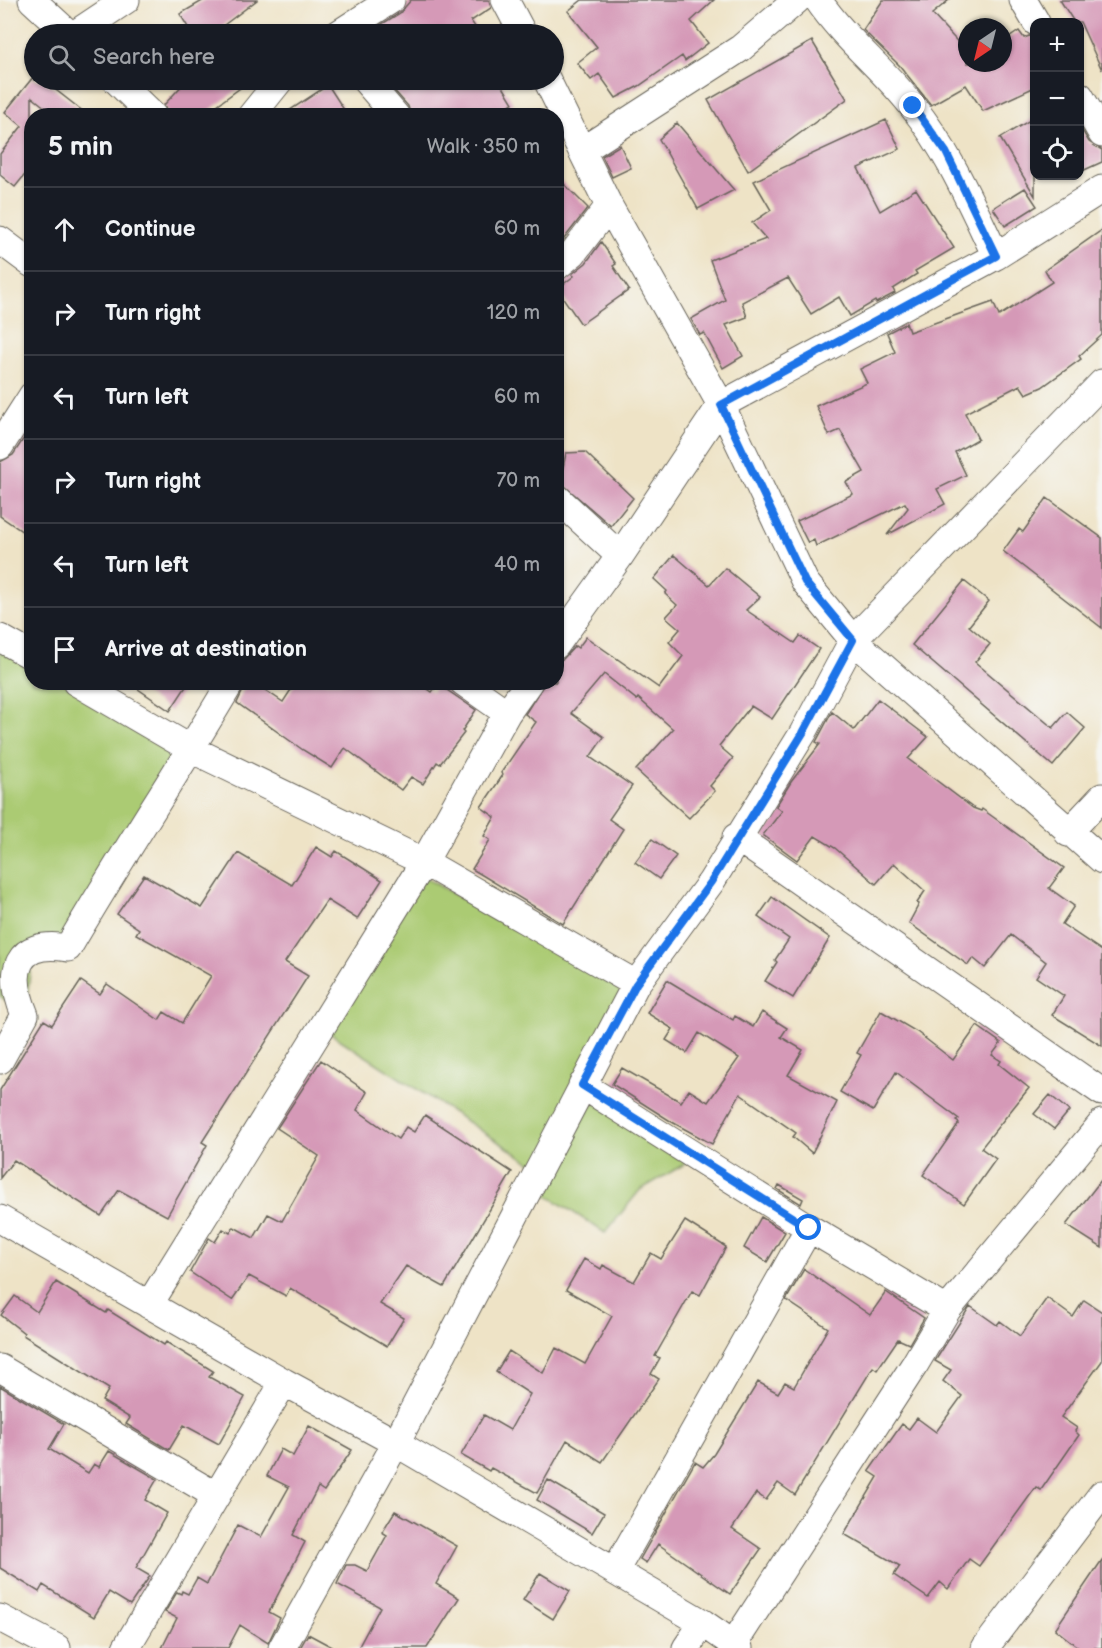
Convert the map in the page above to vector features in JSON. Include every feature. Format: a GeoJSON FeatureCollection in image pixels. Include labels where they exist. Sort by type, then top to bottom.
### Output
{"type":"FeatureCollection","features":[{"type":"Feature","properties":{"kind":"street"},"geometry":{"type":"LineString","coordinates":[[32,0],[58,24]]}},
{"type":"Feature","properties":{"kind":"street"},"geometry":{"type":"LineString","coordinates":[[90,24],[126,0]]}},
{"type":"Feature","properties":{"kind":"street"},"geometry":{"type":"LineString","coordinates":[[354,24],[391,0]]}},
{"type":"Feature","properties":{"kind":"street"},"geometry":{"type":"LineString","coordinates":[[505,0],[518,24]]}},
{"type":"Feature","properties":{"kind":"street"},"geometry":{"type":"LineString","coordinates":[[583,150],[741,48],[797,0]]}},
{"type":"Feature","properties":{"kind":"street"},"geometry":{"type":"LineString","coordinates":[[818,0],[834,24],[913,106],[946,152],[996,256]]}},
{"type":"Feature","properties":{"kind":"street"},"geometry":{"type":"LineString","coordinates":[[1023,0],[1034,18]]}},
{"type":"Feature","properties":{"kind":"street"},"geometry":{"type":"LineString","coordinates":[[126,90],[145,108]]}},
{"type":"Feature","properties":{"kind":"street"},"geometry":{"type":"LineString","coordinates":[[257,108],[272,90]]}},
{"type":"Feature","properties":{"kind":"street"},"geometry":{"type":"LineString","coordinates":[[374,90],[389,108]]}},
{"type":"Feature","properties":{"kind":"street"},"geometry":{"type":"LineString","coordinates":[[552,90],[561,108]]}},
{"type":"Feature","properties":{"kind":"street"},"geometry":{"type":"LineString","coordinates":[[1084,103],[1102,134]]}},
{"type":"Feature","properties":{"kind":"street"},"geometry":{"type":"LineString","coordinates":[[564,113],[609,206],[721,405],[805,582],[853,640],[1068,833],[1102,860]]}},
{"type":"Feature","properties":{"kind":"street"},"geometry":{"type":"LineString","coordinates":[[564,634],[620,556],[721,405],[996,256],[1102,189]]}},
{"type":"Feature","properties":{"kind":"street"},"geometry":{"type":"LineString","coordinates":[[564,252],[609,206]]}},
{"type":"Feature","properties":{"kind":"street"},"geometry":{"type":"LineString","coordinates":[[0,240],[24,258]]}},
{"type":"Feature","properties":{"kind":"street"},"geometry":{"type":"LineString","coordinates":[[282,1648],[396,1443],[636,984],[711,882],[736,837],[803,733],[853,640],[1102,383]]}},
{"type":"Feature","properties":{"kind":"street"},"geometry":{"type":"LineString","coordinates":[[0,446],[24,408]]}},
{"type":"Feature","properties":{"kind":"street"},"geometry":{"type":"LineString","coordinates":[[564,504],[620,556]]}},
{"type":"Feature","properties":{"kind":"street"},"geometry":{"type":"LineString","coordinates":[[0,638],[24,652]]}},
{"type":"Feature","properties":{"kind":"street"},"geometry":{"type":"LineString","coordinates":[[90,690],[191,749],[424,862],[636,984]]}},
{"type":"Feature","properties":{"kind":"street"},"geometry":{"type":"LineString","coordinates":[[26,1015],[18,997],[15,978],[21,961],[33,947],[50,945],[68,948],[117,863],[226,690]]}},
{"type":"Feature","properties":{"kind":"street"},"geometry":{"type":"LineString","coordinates":[[474,690],[507,713]]}},
{"type":"Feature","properties":{"kind":"street"},"geometry":{"type":"LineString","coordinates":[[149,1305],[424,862],[507,713],[523,690]]}},
{"type":"Feature","properties":{"kind":"street"},"geometry":{"type":"LineString","coordinates":[[1068,833],[1102,797]]}},
{"type":"Feature","properties":{"kind":"street"},"geometry":{"type":"LineString","coordinates":[[736,837],[1102,1092]]}},
{"type":"Feature","properties":{"kind":"street"},"geometry":{"type":"LineString","coordinates":[[0,996],[26,1015]]}},
{"type":"Feature","properties":{"kind":"street"},"geometry":{"type":"LineString","coordinates":[[0,1060],[26,1015]]}},
{"type":"Feature","properties":{"kind":"street"},"geometry":{"type":"LineString","coordinates":[[582,1085],[809,1228],[947,1310]]}},
{"type":"Feature","properties":{"kind":"street"},"geometry":{"type":"LineString","coordinates":[[0,1219],[284,1382],[396,1443],[703,1623],[736,1646],[947,1310],[1102,1123]]}},
{"type":"Feature","properties":{"kind":"street"},"geometry":{"type":"LineString","coordinates":[[615,1571],[809,1228]]}},
{"type":"Feature","properties":{"kind":"street"},"geometry":{"type":"LineString","coordinates":[[0,1368],[215,1496]]}},
{"type":"Feature","properties":{"kind":"street"},"geometry":{"type":"LineString","coordinates":[[126,1648],[284,1382]]}},
{"type":"Feature","properties":{"kind":"street"},"geometry":{"type":"LineString","coordinates":[[986,1648],[1102,1494]]}},
{"type":"Feature","properties":{"kind":"street"},"geometry":{"type":"LineString","coordinates":[[0,1618],[57,1648]]}},
{"type":"Feature","properties":{"kind":"street"},"geometry":{"type":"LineString","coordinates":[[686,1648],[703,1623]]}},
{"type":"Feature","properties":{"kind":"green space"},"geometry":{"type":"Polygon","coordinates":[[[0,640],[24,654],[24,690],[86,690],[191,749],[68,948],[33,947],[25,1015],[0,996],[0,640]]]}},
{"type":"Feature","properties":{"kind":"green space"},"geometry":{"type":"Polygon","coordinates":[[[417,873],[630,995],[539,1168],[322,1028],[417,873]]]}},
{"type":"Feature","properties":{"kind":"green space"},"geometry":{"type":"Polygon","coordinates":[[[593,1102],[690,1161],[640,1190],[605,1233],[539,1190],[593,1102]]]}},
{"type":"Feature","properties":{"kind":"building"},"geometry":{"type":"Polygon","coordinates":[[[204,0],[257,0],[225,24],[186,24],[180,14],[204,0]]]}},
{"type":"Feature","properties":{"kind":"building"},"geometry":{"type":"Polygon","coordinates":[[[411,0],[489,0],[491,8],[471,21],[473,24],[382,24],[400,13],[411,0]]]}},
{"type":"Feature","properties":{"kind":"building"},"geometry":{"type":"Polygon","coordinates":[[[582,0],[714,0],[691,21],[708,43],[685,61],[682,56],[639,86],[616,98],[599,74],[591,80],[577,63],[597,47],[568,11],[582,0]]]}},
{"type":"Feature","properties":{"kind":"building"},"geometry":{"type":"Polygon","coordinates":[[[883,0],[949,0],[932,14],[958,42],[958,72],[1012,72],[1012,36],[1019,31],[1024,38],[1030,36],[1030,89],[983,111],[966,85],[931,105],[900,66],[863,30],[883,0]]]}},
{"type":"Feature","properties":{"kind":"building"},"geometry":{"type":"Polygon","coordinates":[[[1060,0],[1102,0],[1102,70],[1084,31],[1084,18],[1071,18],[1060,0]]]}},
{"type":"Feature","properties":{"kind":"building"},"geometry":{"type":"Polygon","coordinates":[[[812,41],[847,99],[748,171],[708,100],[812,41]]]}},
{"type":"Feature","properties":{"kind":"building"},"geometry":{"type":"Polygon","coordinates":[[[24,88],[56,90],[79,108],[46,108],[32,97],[32,108],[24,108],[24,176],[15,187],[0,175],[0,154],[22,126],[5,112],[24,88]]]}},
{"type":"Feature","properties":{"kind":"building"},"geometry":{"type":"Polygon","coordinates":[[[178,90],[237,90],[213,108],[165,108],[164,105],[178,90]]]}},
{"type":"Feature","properties":{"kind":"building"},"geometry":{"type":"Polygon","coordinates":[[[320,90],[331,90],[343,108],[293,108],[320,90]]]}},
{"type":"Feature","properties":{"kind":"building"},"geometry":{"type":"Polygon","coordinates":[[[394,90],[505,90],[513,103],[505,108],[409,108],[394,90]]]}},
{"type":"Feature","properties":{"kind":"building"},"geometry":{"type":"Polygon","coordinates":[[[886,120],[900,149],[858,168],[880,211],[916,189],[954,248],[915,271],[917,274],[893,289],[895,293],[876,303],[875,301],[850,316],[839,297],[811,314],[788,278],[742,302],[747,317],[726,325],[743,356],[723,368],[704,333],[700,335],[691,319],[725,300],[710,260],[766,239],[752,223],[771,210],[754,181],[886,120]]]}},
{"type":"Feature","properties":{"kind":"building"},"geometry":{"type":"Polygon","coordinates":[[[1030,120],[1030,180],[1035,180],[1035,196],[1000,138],[1030,120]]]}},
{"type":"Feature","properties":{"kind":"building"},"geometry":{"type":"Polygon","coordinates":[[[677,123],[734,190],[698,209],[659,139],[677,123]]]}},
{"type":"Feature","properties":{"kind":"building"},"geometry":{"type":"Polygon","coordinates":[[[1084,134],[1089,142],[1102,150],[1102,162],[1084,170],[1084,134]]]}},
{"type":"Feature","properties":{"kind":"building"},"geometry":{"type":"Polygon","coordinates":[[[620,145],[631,168],[612,177],[602,156],[620,145]]]}},
{"type":"Feature","properties":{"kind":"building"},"geometry":{"type":"Polygon","coordinates":[[[564,184],[588,208],[564,239],[564,184]]]}},
{"type":"Feature","properties":{"kind":"building"},"geometry":{"type":"Polygon","coordinates":[[[1025,188],[1037,206],[1005,226],[993,208],[1025,188]]]}},
{"type":"Feature","properties":{"kind":"building"},"geometry":{"type":"Polygon","coordinates":[[[1102,230],[1102,335],[1079,356],[1081,359],[1042,387],[1026,394],[1020,385],[965,413],[978,439],[955,452],[966,475],[937,489],[945,504],[887,535],[908,508],[905,503],[816,546],[814,540],[808,543],[797,521],[853,494],[846,482],[864,472],[840,430],[829,435],[816,406],[867,383],[860,369],[895,352],[887,333],[906,323],[909,332],[993,302],[999,316],[1052,282],[1045,270],[1102,230]]]}},
{"type":"Feature","properties":{"kind":"building"},"geometry":{"type":"Polygon","coordinates":[[[601,242],[616,264],[613,266],[629,290],[581,324],[564,299],[564,284],[586,263],[601,242]]]}},
{"type":"Feature","properties":{"kind":"building"},"geometry":{"type":"Polygon","coordinates":[[[24,438],[24,532],[0,516],[0,462],[13,455],[24,438]]]}},
{"type":"Feature","properties":{"kind":"building"},"geometry":{"type":"Polygon","coordinates":[[[585,452],[633,498],[611,526],[564,485],[566,453],[585,452]]]}},
{"type":"Feature","properties":{"kind":"building"},"geometry":{"type":"Polygon","coordinates":[[[1047,498],[1102,538],[1102,628],[1003,551],[1019,529],[1023,532],[1047,498]]]}},
{"type":"Feature","properties":{"kind":"building"},"geometry":{"type":"Polygon","coordinates":[[[674,555],[709,585],[725,568],[760,597],[746,610],[795,643],[800,636],[819,649],[772,719],[751,706],[719,746],[733,758],[710,786],[715,791],[689,818],[636,770],[673,729],[638,698],[637,700],[604,674],[571,713],[604,737],[590,757],[632,786],[609,819],[623,829],[563,924],[472,869],[490,840],[484,836],[495,817],[481,807],[536,722],[525,714],[540,690],[564,690],[564,658],[575,646],[578,648],[586,637],[659,688],[683,656],[669,642],[680,629],[666,617],[677,605],[654,579],[674,555]]]}},
{"type":"Feature","properties":{"kind":"building"},"geometry":{"type":"Polygon","coordinates":[[[964,581],[989,601],[969,626],[990,644],[975,662],[1053,728],[1067,712],[1085,728],[1053,766],[912,645],[964,581]]]}},
{"type":"Feature","properties":{"kind":"building"},"geometry":{"type":"Polygon","coordinates":[[[140,690],[184,690],[170,711],[140,690]]]}},
{"type":"Feature","properties":{"kind":"building"},"geometry":{"type":"Polygon","coordinates":[[[243,690],[265,690],[283,702],[291,690],[429,690],[432,692],[447,690],[476,710],[462,731],[464,733],[440,764],[437,762],[423,784],[411,777],[401,790],[345,748],[332,768],[237,703],[243,690]]]}},
{"type":"Feature","properties":{"kind":"building"},"geometry":{"type":"Polygon","coordinates":[[[878,699],[928,737],[908,759],[973,808],[981,811],[982,809],[1064,868],[1049,888],[1074,906],[1062,924],[1102,951],[1102,1046],[1052,1015],[1064,996],[1036,977],[1046,962],[1011,935],[985,968],[973,958],[968,965],[909,923],[925,891],[894,863],[876,884],[835,848],[815,836],[797,860],[763,835],[782,811],[776,806],[791,782],[820,744],[816,742],[832,712],[854,730],[878,699]]]}},
{"type":"Feature","properties":{"kind":"building"},"geometry":{"type":"Polygon","coordinates":[[[652,839],[676,856],[659,879],[635,862],[652,839]]]}},
{"type":"Feature","properties":{"kind":"building"},"geometry":{"type":"Polygon","coordinates":[[[316,847],[332,857],[336,851],[382,880],[357,919],[327,900],[285,962],[308,976],[202,1142],[207,1145],[167,1216],[119,1190],[101,1216],[14,1160],[0,1178],[0,1090],[44,1020],[52,1025],[81,981],[100,994],[107,984],[159,1020],[164,1012],[182,1023],[211,976],[136,934],[139,929],[117,914],[144,875],[202,908],[238,853],[292,885],[316,847]]]}},
{"type":"Feature","properties":{"kind":"building"},"geometry":{"type":"Polygon","coordinates":[[[772,897],[830,938],[793,998],[765,981],[789,939],[758,917],[772,897]]]}},
{"type":"Feature","properties":{"kind":"building"},"geometry":{"type":"Polygon","coordinates":[[[667,980],[733,1020],[735,1016],[753,1027],[762,1012],[787,1028],[781,1037],[803,1050],[788,1075],[837,1102],[812,1153],[793,1137],[796,1133],[740,1094],[712,1144],[612,1084],[622,1068],[681,1102],[689,1090],[708,1102],[739,1058],[699,1033],[687,1053],[666,1040],[673,1029],[647,1013],[667,980]]]}},
{"type":"Feature","properties":{"kind":"building"},"geometry":{"type":"Polygon","coordinates":[[[881,1011],[917,1032],[953,1060],[977,1026],[1001,1043],[992,1055],[1001,1061],[999,1064],[1029,1088],[981,1148],[996,1159],[964,1204],[923,1175],[959,1123],[956,1121],[959,1119],[896,1072],[873,1111],[840,1092],[861,1055],[857,1053],[881,1011]]]}},
{"type":"Feature","properties":{"kind":"building"},"geometry":{"type":"Polygon","coordinates":[[[321,1060],[367,1092],[357,1110],[398,1139],[406,1127],[414,1132],[425,1115],[512,1172],[444,1287],[406,1266],[380,1304],[404,1318],[387,1346],[290,1288],[286,1296],[249,1276],[232,1300],[190,1272],[209,1238],[215,1242],[223,1229],[230,1233],[234,1227],[254,1238],[268,1214],[282,1221],[319,1156],[277,1128],[321,1060]]]}},
{"type":"Feature","properties":{"kind":"building"},"geometry":{"type":"Polygon","coordinates":[[[1050,1095],[1069,1111],[1054,1129],[1034,1114],[1050,1095]]]}},
{"type":"Feature","properties":{"kind":"building"},"geometry":{"type":"Polygon","coordinates":[[[1102,1179],[1102,1248],[1066,1225],[1102,1179]]]}},
{"type":"Feature","properties":{"kind":"building"},"geometry":{"type":"Polygon","coordinates":[[[779,1185],[803,1199],[801,1204],[777,1189],[779,1185]]]}},
{"type":"Feature","properties":{"kind":"building"},"geometry":{"type":"Polygon","coordinates":[[[761,1217],[785,1232],[767,1262],[744,1248],[761,1217]]]}},
{"type":"Feature","properties":{"kind":"building"},"geometry":{"type":"Polygon","coordinates":[[[685,1221],[726,1247],[700,1295],[692,1291],[655,1356],[660,1358],[651,1374],[659,1379],[602,1462],[567,1440],[537,1493],[461,1455],[484,1415],[510,1430],[530,1394],[496,1372],[509,1351],[543,1373],[556,1348],[585,1364],[612,1316],[566,1290],[584,1259],[601,1269],[603,1265],[634,1282],[651,1253],[661,1259],[685,1221]]]}},
{"type":"Feature","properties":{"kind":"building"},"geometry":{"type":"Polygon","coordinates":[[[804,1269],[870,1315],[886,1292],[924,1318],[909,1344],[898,1339],[877,1370],[873,1367],[795,1495],[778,1483],[766,1500],[756,1493],[732,1529],[761,1549],[730,1594],[658,1544],[646,1563],[640,1559],[695,1462],[703,1467],[714,1454],[758,1382],[778,1393],[785,1382],[794,1387],[828,1328],[786,1300],[804,1269]]]}},
{"type":"Feature","properties":{"kind":"building"},"geometry":{"type":"Polygon","coordinates":[[[56,1282],[106,1313],[108,1310],[164,1345],[166,1342],[213,1371],[209,1377],[245,1397],[219,1444],[184,1425],[169,1450],[126,1424],[130,1418],[102,1401],[109,1389],[23,1335],[24,1333],[1,1315],[15,1296],[37,1312],[56,1282]]]}},
{"type":"Feature","properties":{"kind":"building"},"geometry":{"type":"Polygon","coordinates":[[[1047,1298],[1073,1317],[1084,1300],[1102,1312],[1102,1361],[1061,1417],[1077,1428],[1075,1431],[1079,1435],[1041,1490],[1036,1487],[979,1566],[969,1559],[948,1589],[940,1582],[928,1598],[894,1575],[900,1566],[844,1534],[878,1477],[869,1471],[902,1424],[909,1429],[917,1418],[936,1432],[962,1396],[943,1381],[951,1370],[935,1361],[970,1306],[997,1325],[1000,1321],[1020,1336],[1047,1298]]]}},
{"type":"Feature","properties":{"kind":"building"},"geometry":{"type":"Polygon","coordinates":[[[0,1386],[64,1424],[49,1449],[88,1473],[94,1464],[99,1467],[109,1451],[157,1479],[145,1500],[167,1513],[136,1568],[150,1576],[130,1605],[109,1592],[94,1617],[43,1585],[39,1592],[0,1568],[0,1386]]]}},
{"type":"Feature","properties":{"kind":"building"},"geometry":{"type":"Polygon","coordinates":[[[309,1426],[352,1450],[324,1491],[318,1487],[293,1535],[305,1542],[269,1612],[280,1618],[268,1643],[240,1625],[228,1648],[162,1648],[177,1618],[165,1612],[177,1592],[181,1594],[182,1591],[188,1594],[197,1578],[207,1584],[238,1525],[261,1537],[289,1487],[267,1476],[281,1449],[293,1456],[309,1426]]]}},
{"type":"Feature","properties":{"kind":"building"},"geometry":{"type":"Polygon","coordinates":[[[548,1480],[604,1513],[592,1533],[537,1500],[548,1480]]]}},
{"type":"Feature","properties":{"kind":"building"},"geometry":{"type":"Polygon","coordinates":[[[395,1511],[457,1546],[436,1584],[459,1598],[427,1648],[358,1648],[380,1607],[337,1584],[346,1565],[355,1565],[367,1571],[387,1535],[382,1532],[395,1511]]]}},
{"type":"Feature","properties":{"kind":"building"},"geometry":{"type":"Polygon","coordinates":[[[1102,1560],[1102,1648],[1079,1648],[1055,1629],[1102,1560]]]}},
{"type":"Feature","properties":{"kind":"building"},"geometry":{"type":"Polygon","coordinates":[[[540,1573],[570,1591],[553,1619],[523,1600],[540,1573]]]}},
{"type":"Feature","properties":{"kind":"building"},"geometry":{"type":"Polygon","coordinates":[[[308,1634],[334,1648],[300,1648],[308,1634]]]}},
{"type":"Feature","properties":{"kind":"route"},"geometry":{"type":"LineString","coordinates":[[809,1228],[582,1085],[636,984],[711,882],[736,837],[803,733],[853,640],[805,582],[721,405],[996,256],[946,152],[913,106]]}}]}
